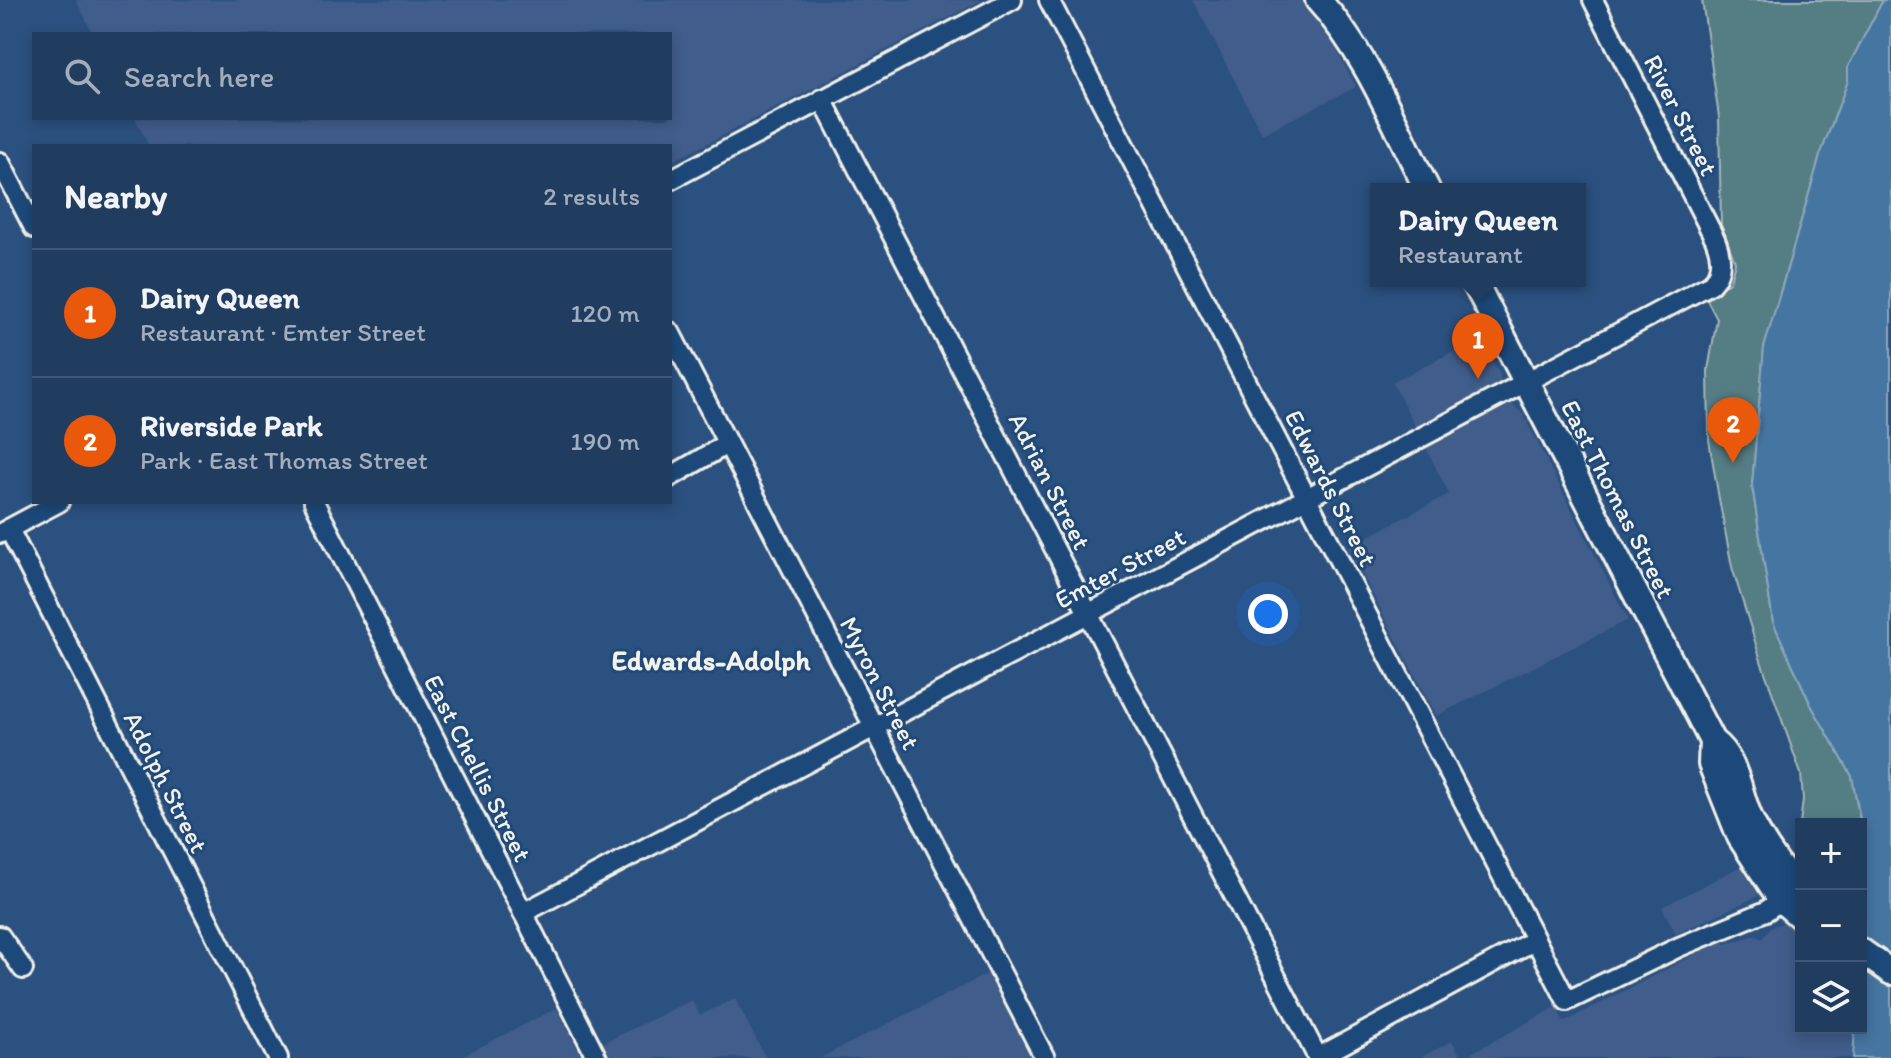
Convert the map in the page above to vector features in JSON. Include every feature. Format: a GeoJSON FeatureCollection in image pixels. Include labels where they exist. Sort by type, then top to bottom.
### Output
{"type":"FeatureCollection","features":[{"type":"Feature","properties":{"kind":"main road"},"geometry":{"type":"LineString","coordinates":[[1318,0],[1333,10],[1424,183]]}},
{"type":"Feature","properties":{"kind":"main road","name":"East Thomas Street"},"geometry":{"type":"LineString","coordinates":[[1477,287],[1712,741],[1731,760],[1743,801],[1791,896]]}},
{"type":"Feature","properties":{"kind":"main road"},"geometry":{"type":"LineString","coordinates":[[1867,955],[1891,972]]}},
{"type":"Feature","properties":{"kind":"street"},"geometry":{"type":"LineString","coordinates":[[672,179],[1012,0]]}},
{"type":"Feature","properties":{"kind":"street","name":"Edwards Street"},"geometry":{"type":"LineString","coordinates":[[1049,0],[1567,1001],[1679,947],[1766,911],[1791,896]]}},
{"type":"Feature","properties":{"kind":"street","name":"River Street"},"geometry":{"type":"LineString","coordinates":[[1593,0],[1721,253]]}},
{"type":"Feature","properties":{"kind":"street","name":"Adrian Street"},"geometry":{"type":"LineString","coordinates":[[822,99],[1318,1058]]}},
{"type":"Feature","properties":{"kind":"street"},"geometry":{"type":"LineString","coordinates":[[0,162],[32,224]]}},
{"type":"Feature","properties":{"kind":"street","name":"Emter Street"},"geometry":{"type":"LineString","coordinates":[[523,913],[1308,499],[1525,381],[1703,290],[1716,279],[1721,253]]}},
{"type":"Feature","properties":{"kind":"street","name":"Myron Street"},"geometry":{"type":"LineString","coordinates":[[672,336],[1045,1058]]}},
{"type":"Feature","properties":{"kind":"street"},"geometry":{"type":"LineString","coordinates":[[672,476],[727,444]]}},
{"type":"Feature","properties":{"kind":"street"},"geometry":{"type":"LineString","coordinates":[[5,531],[55,504]]}},
{"type":"Feature","properties":{"kind":"street","name":"East Chellis Street"},"geometry":{"type":"LineString","coordinates":[[315,504],[597,1058]]}},
{"type":"Feature","properties":{"kind":"street","name":"Adolph Street"},"geometry":{"type":"LineString","coordinates":[[5,531],[278,1058]]}},
{"type":"Feature","properties":{"kind":"street"},"geometry":{"type":"LineString","coordinates":[[0,936],[23,969]]}},
{"type":"Feature","properties":{"kind":"street"},"geometry":{"type":"LineString","coordinates":[[1318,1058],[1535,940]]}},
{"type":"Feature","properties":{"kind":"shaded area"},"geometry":{"type":"Polygon","coordinates":[[[76,0],[982,0],[672,162],[672,144],[148,144],[136,120],[672,120],[672,32],[92,32],[76,0]]]}},
{"type":"Feature","properties":{"kind":"shaded area"},"geometry":{"type":"Polygon","coordinates":[[[1193,0],[1311,0],[1356,87],[1262,134],[1193,0]]]}},
{"type":"Feature","properties":{"kind":"shaded area"},"geometry":{"type":"Polygon","coordinates":[[[1883,0],[1891,0],[1891,1058],[1853,1058],[1855,1034],[1867,1034],[1867,818],[1860,818],[1852,776],[1811,705],[1773,622],[1752,485],[1764,348],[1820,156],[1848,81],[1848,67],[1883,0]]]}},
{"type":"Feature","properties":{"kind":"shaded area"},"geometry":{"type":"Polygon","coordinates":[[[1481,338],[1500,375],[1500,382],[1416,428],[1392,382],[1481,338]]]}},
{"type":"Feature","properties":{"kind":"shaded area"},"geometry":{"type":"Polygon","coordinates":[[[1512,404],[1523,414],[1628,620],[1436,716],[1348,547],[1449,494],[1425,446],[1512,404]]]}},
{"type":"Feature","properties":{"kind":"shaded area"},"geometry":{"type":"Polygon","coordinates":[[[1747,863],[1762,889],[1756,897],[1676,934],[1662,907],[1747,863]]]}},
{"type":"Feature","properties":{"kind":"shaded area"},"geometry":{"type":"Polygon","coordinates":[[[1789,920],[1795,922],[1795,1034],[1855,1034],[1853,1058],[1462,1058],[1556,1007],[1564,1022],[1723,940],[1726,944],[1755,935],[1762,939],[1770,928],[1789,920]]]}},
{"type":"Feature","properties":{"kind":"shaded area"},"geometry":{"type":"Polygon","coordinates":[[[989,973],[1033,1058],[820,1058],[989,973]]]}},
{"type":"Feature","properties":{"kind":"shaded area"},"geometry":{"type":"Polygon","coordinates":[[[735,999],[766,1058],[458,1058],[557,1008],[580,1054],[692,1000],[700,1015],[735,999]]]}},
{"type":"Feature","properties":{"kind":"shaded area"},"geometry":{"type":"Polygon","coordinates":[[[1452,1041],[1462,1058],[1419,1058],[1452,1041]]]}},
{"type":"Feature","properties":{"kind":"green space"},"geometry":{"type":"Polygon","coordinates":[[[1702,0],[1883,0],[1848,67],[1848,81],[1820,156],[1764,348],[1752,485],[1773,622],[1811,705],[1852,776],[1859,818],[1801,818],[1801,774],[1732,567],[1709,440],[1708,370],[1717,319],[1707,300],[1730,281],[1735,262],[1721,225],[1719,117],[1702,0]]]}},
{"type":"Feature","properties":{"kind":"place","name":"Dairy Queen"},"geometry":{"type":"Point","coordinates":[1478,379]}},
{"type":"Feature","properties":{"kind":"place","name":"Riverside Park"},"geometry":{"type":"Point","coordinates":[1733,463]}},
{"type":"Feature","properties":{"kind":"district","name":"Edwards-Adolph"},"geometry":{"type":"Point","coordinates":[711,660]}}]}
